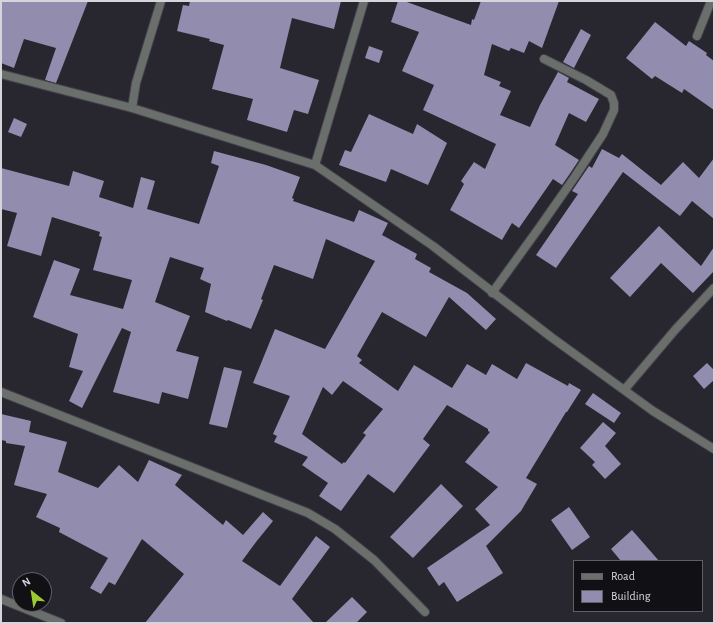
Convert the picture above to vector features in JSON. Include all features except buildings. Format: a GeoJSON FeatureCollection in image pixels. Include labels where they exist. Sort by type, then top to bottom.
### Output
{"type":"FeatureCollection","features":[{"type":"Feature","properties":{"kind":"street"},"geometry":{"type":"LineString","coordinates":[[132,108],[136,83],[161,1]]}},
{"type":"Feature","properties":{"kind":"street"},"geometry":{"type":"LineString","coordinates":[[316,165],[364,1]]}},
{"type":"Feature","properties":{"kind":"street"},"geometry":{"type":"LineString","coordinates":[[697,36],[711,1]]}},
{"type":"Feature","properties":{"kind":"street"},"geometry":{"type":"LineString","coordinates":[[492,293],[574,178],[603,134],[614,110],[614,103],[611,96],[586,80],[544,59]]}},
{"type":"Feature","properties":{"kind":"street"},"geometry":{"type":"LineString","coordinates":[[1,74],[132,108],[316,165],[433,246],[550,337],[625,389],[653,411],[714,449]]}},
{"type":"Feature","properties":{"kind":"street"},"geometry":{"type":"LineString","coordinates":[[625,389],[675,330],[714,288]]}},
{"type":"Feature","properties":{"kind":"street"},"geometry":{"type":"LineString","coordinates":[[1,392],[308,513],[335,529],[374,560],[425,612]]}},
{"type":"Feature","properties":{"kind":"street"},"geometry":{"type":"LineString","coordinates":[[1,599],[51,621],[61,623]]}}]}
